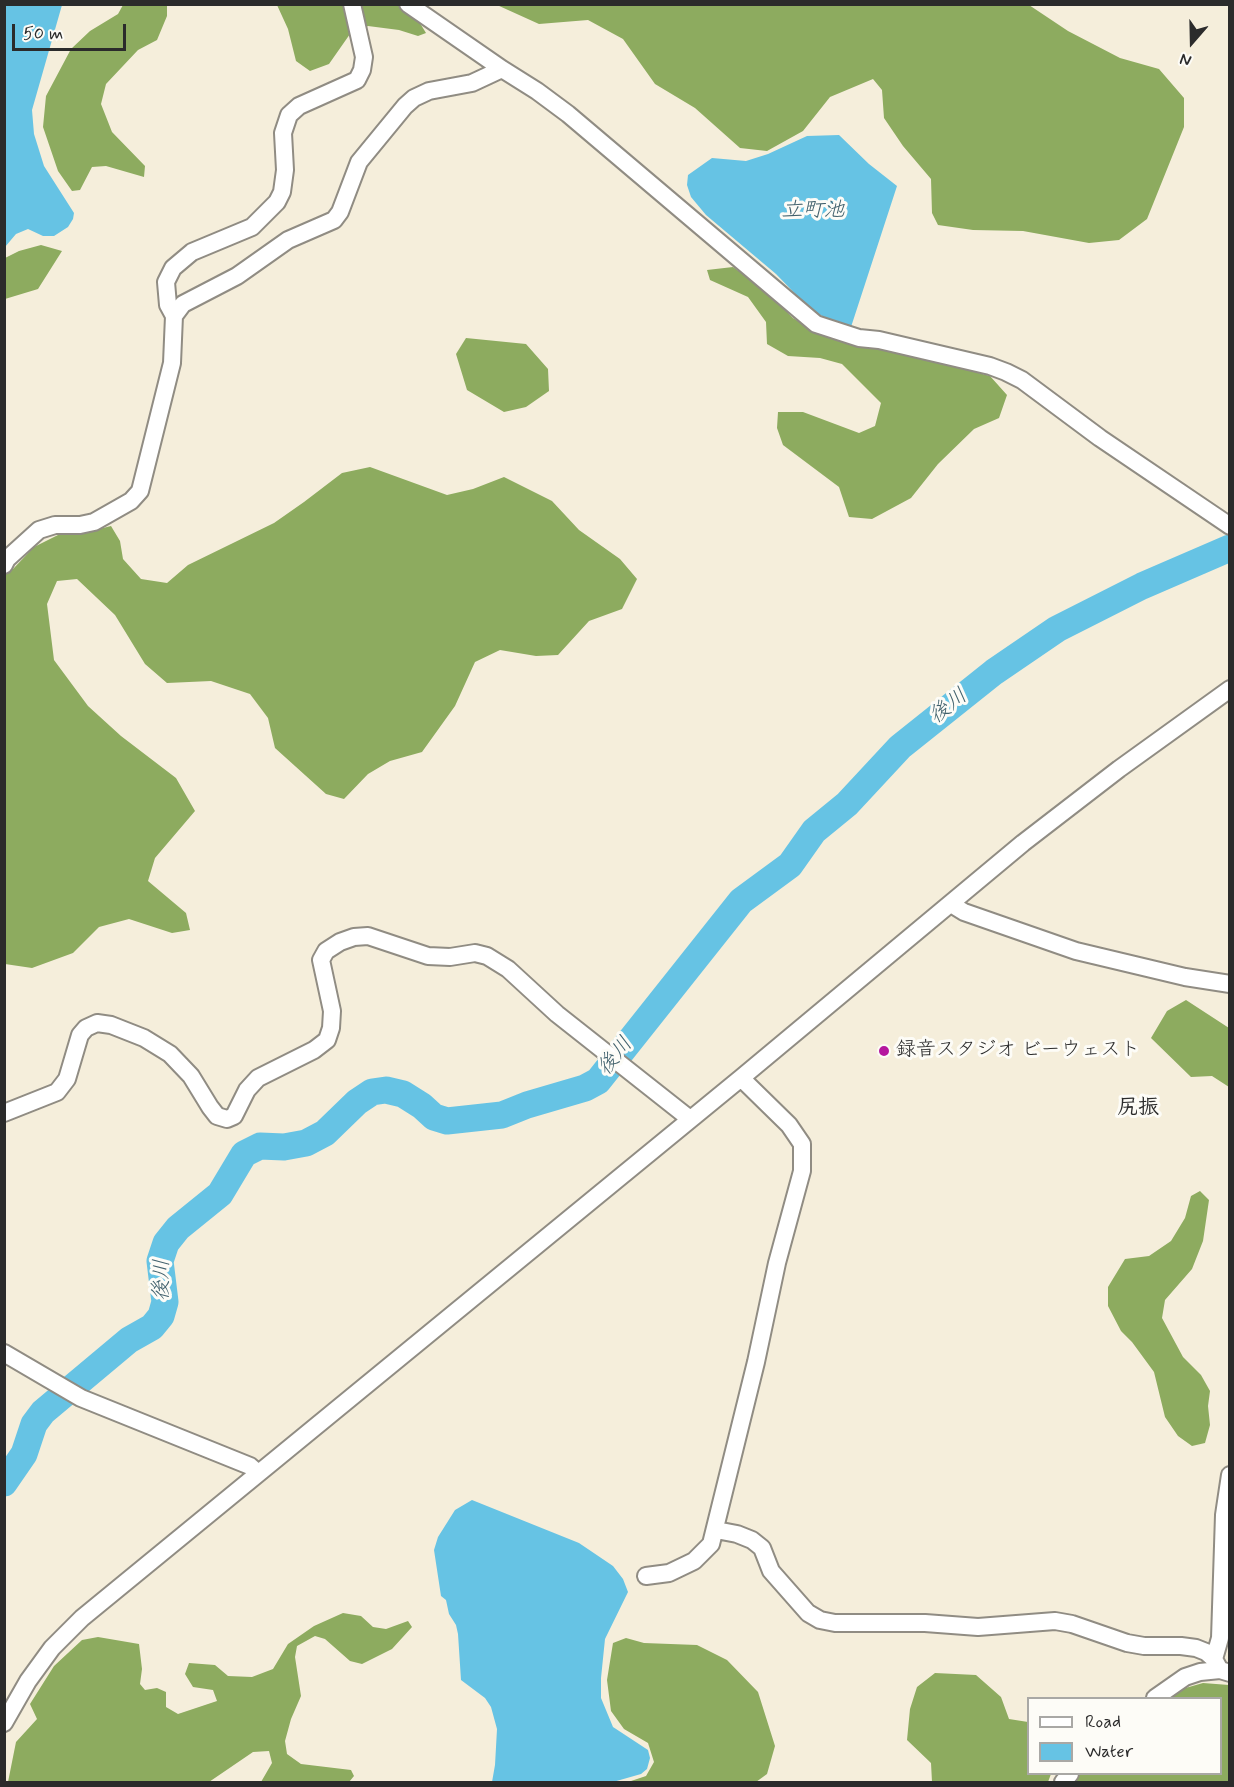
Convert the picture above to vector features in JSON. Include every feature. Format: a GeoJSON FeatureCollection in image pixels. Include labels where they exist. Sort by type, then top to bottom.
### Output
{"type":"FeatureCollection","features":[{"type":"Feature","properties":{"kind":"street"},"geometry":{"type":"LineString","coordinates":[[4,565],[7,559],[39,530],[55,525],[80,525],[94,522],[131,501],[140,491],[172,363],[175,329],[174,316],[168,305],[166,282],[173,268],[192,252],[252,227],[277,202],[282,192],[285,170],[283,134],[290,115],[299,106],[357,80],[364,57],[352,4]]}},
{"type":"Feature","properties":{"kind":"street"},"geometry":{"type":"LineString","coordinates":[[408,4],[568,114],[816,324],[859,338],[879,340],[990,366],[1006,372],[1022,380],[1100,438],[1230,526]]}},
{"type":"Feature","properties":{"kind":"street"},"geometry":{"type":"LineString","coordinates":[[174,316],[183,304],[237,276],[288,240],[334,220],[340,212],[359,162],[414,98],[429,91],[472,83],[502,69]]}},
{"type":"Feature","properties":{"kind":"street"},"geometry":{"type":"LineString","coordinates":[[4,1723],[28,1681],[52,1648],[82,1618],[1049,823],[1230,689]]}},
{"type":"Feature","properties":{"kind":"street"},"geometry":{"type":"LineString","coordinates":[[951,904],[964,912],[1076,951],[1185,977],[1230,984]]}},
{"type":"Feature","properties":{"kind":"street"},"geometry":{"type":"LineString","coordinates":[[4,1113],[57,1092],[67,1079],[80,1035],[86,1028],[97,1023],[111,1025],[144,1038],[170,1054],[191,1076],[217,1116],[227,1119],[234,1116],[247,1090],[258,1078],[314,1050],[327,1040],[331,1028],[332,1011],[321,960],[326,951],[340,942],[354,937],[368,936],[428,956],[450,957],[475,953],[487,956],[508,969],[557,1014],[690,1119]]}},
{"type":"Feature","properties":{"kind":"street"},"geometry":{"type":"LineString","coordinates":[[646,1576],[669,1573],[694,1561],[711,1544],[756,1362],[777,1263],[802,1171],[802,1144],[789,1125],[741,1078]]}},
{"type":"Feature","properties":{"kind":"street"},"geometry":{"type":"LineString","coordinates":[[4,1353],[69,1391],[250,1466],[258,1473]]}},
{"type":"Feature","properties":{"kind":"street"},"geometry":{"type":"LineString","coordinates":[[1221,1667],[1224,1515],[1230,1475]]}},
{"type":"Feature","properties":{"kind":"street"},"geometry":{"type":"LineString","coordinates":[[716,1530],[737,1534],[752,1540],[762,1548],[771,1571],[808,1613],[820,1620],[835,1623],[925,1623],[978,1627],[1055,1621],[1072,1624],[1127,1643],[1196,1648],[1206,1652],[1221,1667]]}},
{"type":"Feature","properties":{"kind":"street"},"geometry":{"type":"LineString","coordinates":[[1156,1697],[1185,1677],[1221,1667]]}},
{"type":"Feature","properties":{"kind":"green space"},"geometry":{"type":"Polygon","coordinates":[[[123,5],[167,5],[167,16],[157,40],[138,50],[106,84],[101,104],[112,132],[145,166],[144,177],[106,166],[92,167],[80,190],[72,191],[58,171],[43,127],[46,96],[71,49],[90,31],[118,14],[123,5]]]}},
{"type":"Feature","properties":{"kind":"green space"},"geometry":{"type":"Polygon","coordinates":[[[277,5],[400,5],[415,15],[426,33],[418,36],[399,30],[368,26],[350,34],[329,64],[310,71],[296,61],[288,29],[277,5]]]}},
{"type":"Feature","properties":{"kind":"green space"},"geometry":{"type":"Polygon","coordinates":[[[497,5],[1029,5],[1068,31],[1120,58],[1159,69],[1184,98],[1184,127],[1147,219],[1119,240],[1089,243],[1023,231],[973,230],[938,225],[932,213],[931,179],[903,146],[884,118],[882,90],[873,79],[830,97],[803,131],[767,151],[740,148],[695,108],[655,84],[623,39],[588,20],[539,24],[497,5]]]}},
{"type":"Feature","properties":{"kind":"green space"},"geometry":{"type":"Polygon","coordinates":[[[41,245],[62,251],[38,289],[5,299],[5,258],[19,251],[41,245]]]}},
{"type":"Feature","properties":{"kind":"green space"},"geometry":{"type":"Polygon","coordinates":[[[733,267],[762,287],[793,318],[808,327],[990,376],[1007,395],[999,418],[974,429],[938,464],[911,498],[872,519],[849,517],[839,487],[783,445],[777,428],[778,412],[803,412],[859,433],[875,426],[881,403],[842,364],[820,358],[788,356],[767,344],[766,322],[748,297],[710,280],[707,270],[733,267]]]}},
{"type":"Feature","properties":{"kind":"green space"},"geometry":{"type":"Polygon","coordinates":[[[466,338],[526,344],[548,369],[549,391],[526,407],[504,412],[467,390],[456,354],[466,338]]]}},
{"type":"Feature","properties":{"kind":"green space"},"geometry":{"type":"Polygon","coordinates":[[[370,467],[447,495],[473,489],[504,477],[552,501],[579,530],[620,559],[637,579],[622,609],[589,621],[558,655],[536,656],[500,650],[475,662],[455,706],[422,752],[390,761],[368,774],[344,799],[326,794],[275,748],[268,718],[250,694],[211,681],[167,683],[145,664],[115,615],[77,579],[57,581],[47,604],[54,660],[88,706],[121,736],[176,778],[195,811],[155,858],[148,881],[186,913],[190,930],[172,933],[129,919],[99,927],[73,953],[32,968],[5,964],[5,569],[13,569],[34,547],[60,534],[87,532],[111,526],[120,541],[123,559],[141,579],[167,583],[188,565],[274,523],[342,473],[370,467]]]}},
{"type":"Feature","properties":{"kind":"green space"},"geometry":{"type":"Polygon","coordinates":[[[1186,1000],[1229,1028],[1229,1087],[1212,1076],[1191,1077],[1151,1038],[1167,1011],[1186,1000]]]}},
{"type":"Feature","properties":{"kind":"green space"},"geometry":{"type":"Polygon","coordinates":[[[1200,1191],[1209,1200],[1203,1241],[1192,1269],[1165,1300],[1162,1318],[1183,1357],[1201,1375],[1210,1391],[1208,1406],[1210,1425],[1205,1443],[1192,1446],[1178,1436],[1165,1417],[1154,1372],[1121,1331],[1108,1306],[1108,1287],[1125,1259],[1149,1256],[1171,1241],[1185,1218],[1191,1196],[1200,1191]]]}},
{"type":"Feature","properties":{"kind":"green space"},"geometry":{"type":"Polygon","coordinates":[[[343,1613],[361,1616],[373,1627],[386,1629],[408,1621],[412,1627],[392,1649],[362,1664],[350,1661],[325,1639],[315,1636],[297,1646],[295,1657],[301,1696],[285,1741],[287,1754],[301,1764],[351,1770],[354,1776],[349,1782],[261,1782],[272,1763],[269,1751],[253,1752],[209,1782],[8,1782],[16,1742],[37,1719],[30,1704],[54,1666],[82,1640],[98,1637],[139,1644],[142,1669],[140,1684],[145,1690],[157,1688],[166,1692],[166,1707],[178,1714],[217,1701],[213,1690],[193,1687],[185,1674],[189,1663],[215,1665],[228,1676],[252,1677],[273,1669],[288,1644],[314,1626],[343,1613]]]}},
{"type":"Feature","properties":{"kind":"green space"},"geometry":{"type":"Polygon","coordinates":[[[626,1638],[644,1643],[697,1645],[727,1660],[758,1692],[775,1746],[767,1774],[756,1782],[628,1782],[646,1776],[654,1762],[648,1743],[624,1729],[611,1711],[607,1680],[613,1643],[626,1638]]]}},
{"type":"Feature","properties":{"kind":"green space"},"geometry":{"type":"Polygon","coordinates":[[[935,1673],[976,1675],[1001,1697],[1009,1719],[1027,1722],[1027,1775],[1051,1775],[1048,1782],[932,1782],[931,1763],[907,1740],[910,1709],[917,1687],[935,1673]]]}},
{"type":"Feature","properties":{"kind":"green space"},"geometry":{"type":"Polygon","coordinates":[[[1203,1683],[1229,1685],[1229,1782],[1071,1782],[1079,1775],[1222,1775],[1222,1697],[1170,1697],[1182,1689],[1203,1683]]]}},
{"type":"Feature","properties":{"kind":"water"},"geometry":{"type":"Polygon","coordinates":[[[4,5],[62,5],[32,110],[34,134],[44,166],[74,213],[68,227],[54,236],[43,236],[28,229],[16,234],[5,247],[4,5]]]}},
{"type":"Feature","properties":{"kind":"water","name":"立町池"},"geometry":{"type":"Polygon","coordinates":[[[839,135],[869,164],[897,186],[851,327],[829,320],[810,309],[776,274],[706,215],[691,197],[687,185],[688,175],[712,158],[746,161],[768,154],[807,136],[839,135]]]}},
{"type":"Feature","properties":{"kind":"water"},"geometry":{"type":"Polygon","coordinates":[[[472,1500],[579,1543],[613,1566],[623,1579],[628,1592],[605,1639],[601,1698],[613,1727],[648,1750],[650,1758],[647,1769],[641,1774],[613,1782],[492,1782],[497,1729],[491,1707],[485,1698],[461,1680],[458,1634],[456,1625],[449,1614],[446,1600],[441,1596],[434,1550],[438,1537],[455,1510],[472,1500]]]}},
{"type":"Feature","properties":{"kind":"waterway","name":"後川"},"geometry":{"type":"LineString","coordinates":[[4,1483],[24,1454],[34,1424],[43,1412],[129,1340],[152,1327],[161,1316],[165,1302],[160,1261],[166,1243],[178,1228],[220,1194],[244,1154],[260,1146],[284,1147],[306,1143],[325,1133],[357,1102],[372,1092],[386,1090],[403,1094],[434,1117],[447,1121],[502,1115],[585,1088],[598,1081],[741,901],[790,865],[814,831],[847,804],[900,747],[994,672],[1057,629],[1142,586],[1230,548]]}},
{"type":"Feature","properties":{"kind":"place","name":"録音スタジオ ビーウェスト"},"geometry":{"type":"Point","coordinates":[884,1051]}},
{"type":"Feature","properties":{"kind":"district","name":"尻振"},"geometry":{"type":"Point","coordinates":[1138,1109]}}]}
